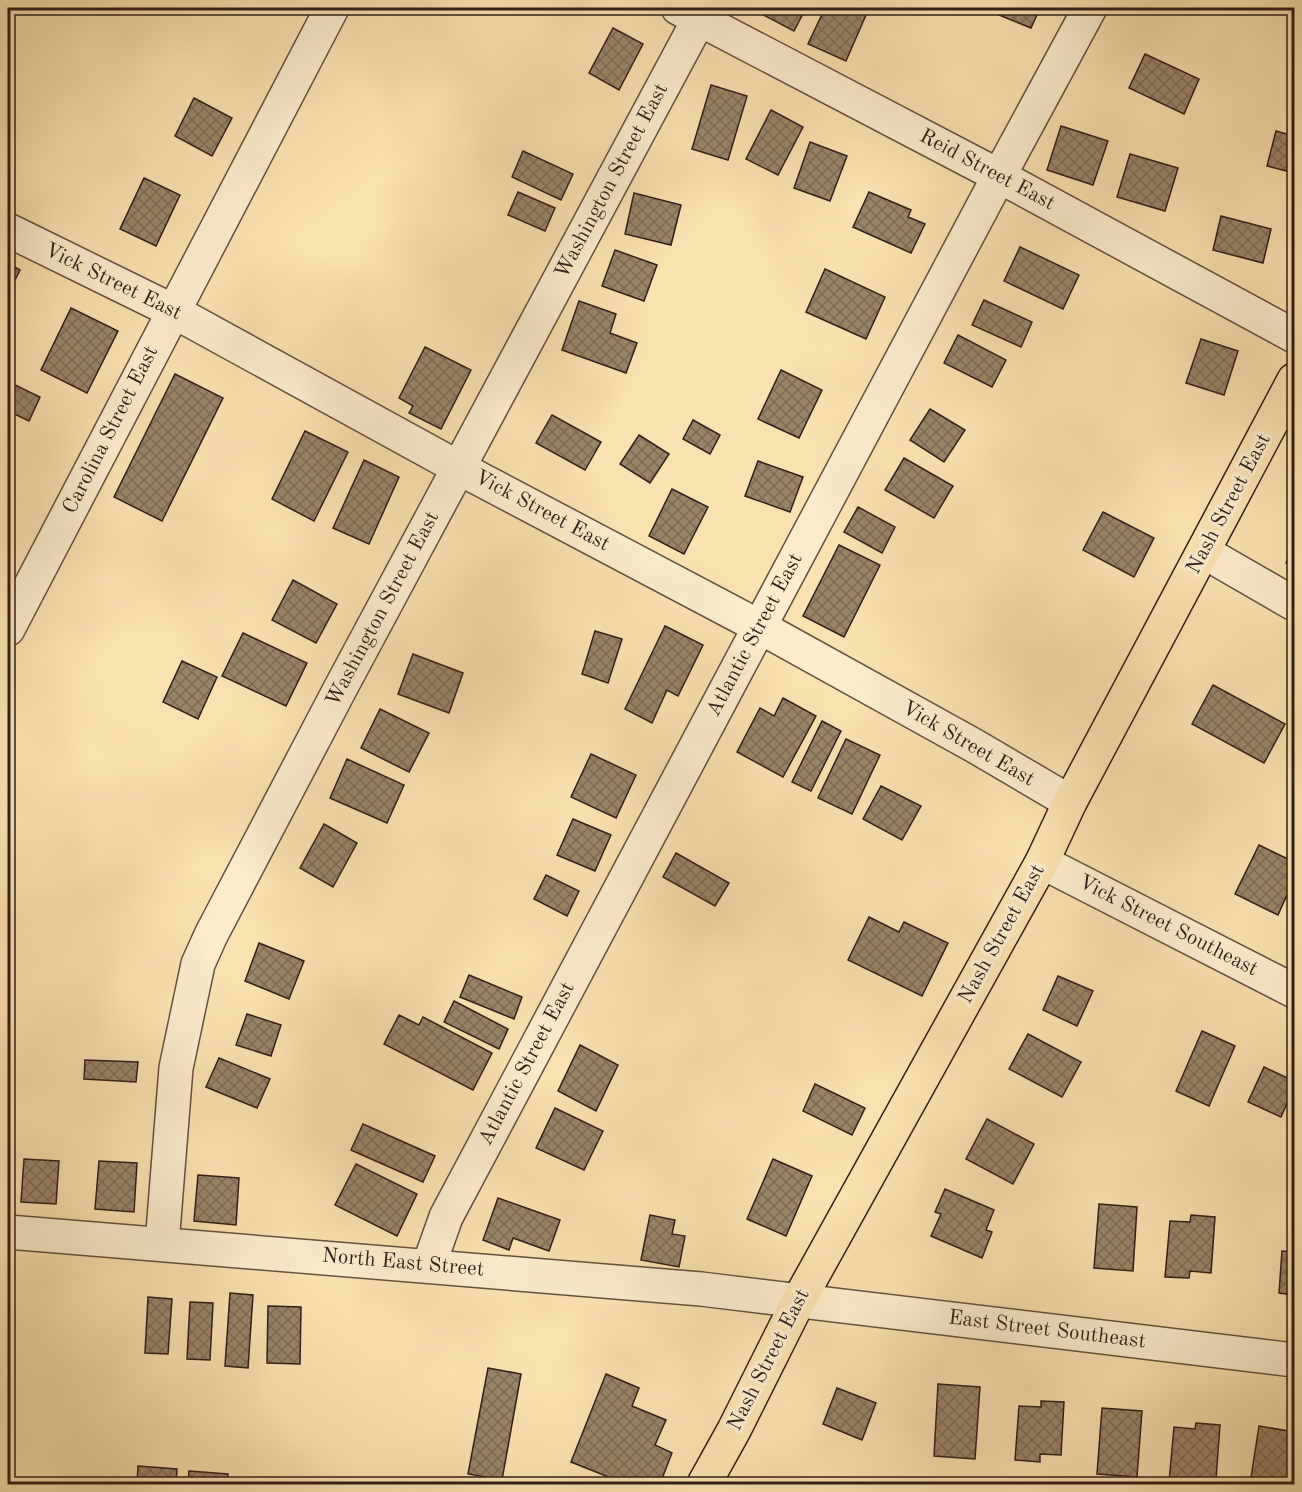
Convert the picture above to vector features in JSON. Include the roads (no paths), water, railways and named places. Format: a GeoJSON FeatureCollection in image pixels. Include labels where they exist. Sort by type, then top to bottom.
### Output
{"type":"FeatureCollection","features":[{"type":"Feature","properties":{"kind":"main road","name":"Nash Street East"},"geometry":{"type":"LineString","coordinates":[[704,1485],[799,1300],[1042,862],[1070,802],[1294,380]]}},
{"type":"Feature","properties":{"kind":"street","name":"Carolina Street East"},"geometry":{"type":"LineString","coordinates":[[8,630],[332,8]]}},
{"type":"Feature","properties":{"kind":"street","name":"Atlantic Street East"},"geometry":{"type":"LineString","coordinates":[[429,1265],[446,1217],[1090,8]]}},
{"type":"Feature","properties":{"kind":"street","name":"Reid Street East"},"geometry":{"type":"LineString","coordinates":[[694,11],[1294,336]]}},
{"type":"Feature","properties":{"kind":"street","name":"Washington Street East"},"geometry":{"type":"LineString","coordinates":[[162,1244],[176,1068],[198,964],[339,689],[459,468],[694,11]]}},
{"type":"Feature","properties":{"kind":"street","name":"Vick Street East"},"geometry":{"type":"LineString","coordinates":[[8,230],[173,311],[459,468],[760,627],[973,745],[1070,802]]}},
{"type":"Feature","properties":{"kind":"street"},"geometry":{"type":"LineString","coordinates":[[1204,552],[1294,604]]}},
{"type":"Feature","properties":{"kind":"street","name":"Vick Street Southeast"},"geometry":{"type":"LineString","coordinates":[[1042,862],[1294,991]]}},
{"type":"Feature","properties":{"kind":"street","name":"North East Street"},"geometry":{"type":"LineString","coordinates":[[8,1232],[429,1265],[799,1300]]}},
{"type":"Feature","properties":{"kind":"street","name":"East Street Southeast"},"geometry":{"type":"LineString","coordinates":[[799,1300],[1294,1360]]}}]}
